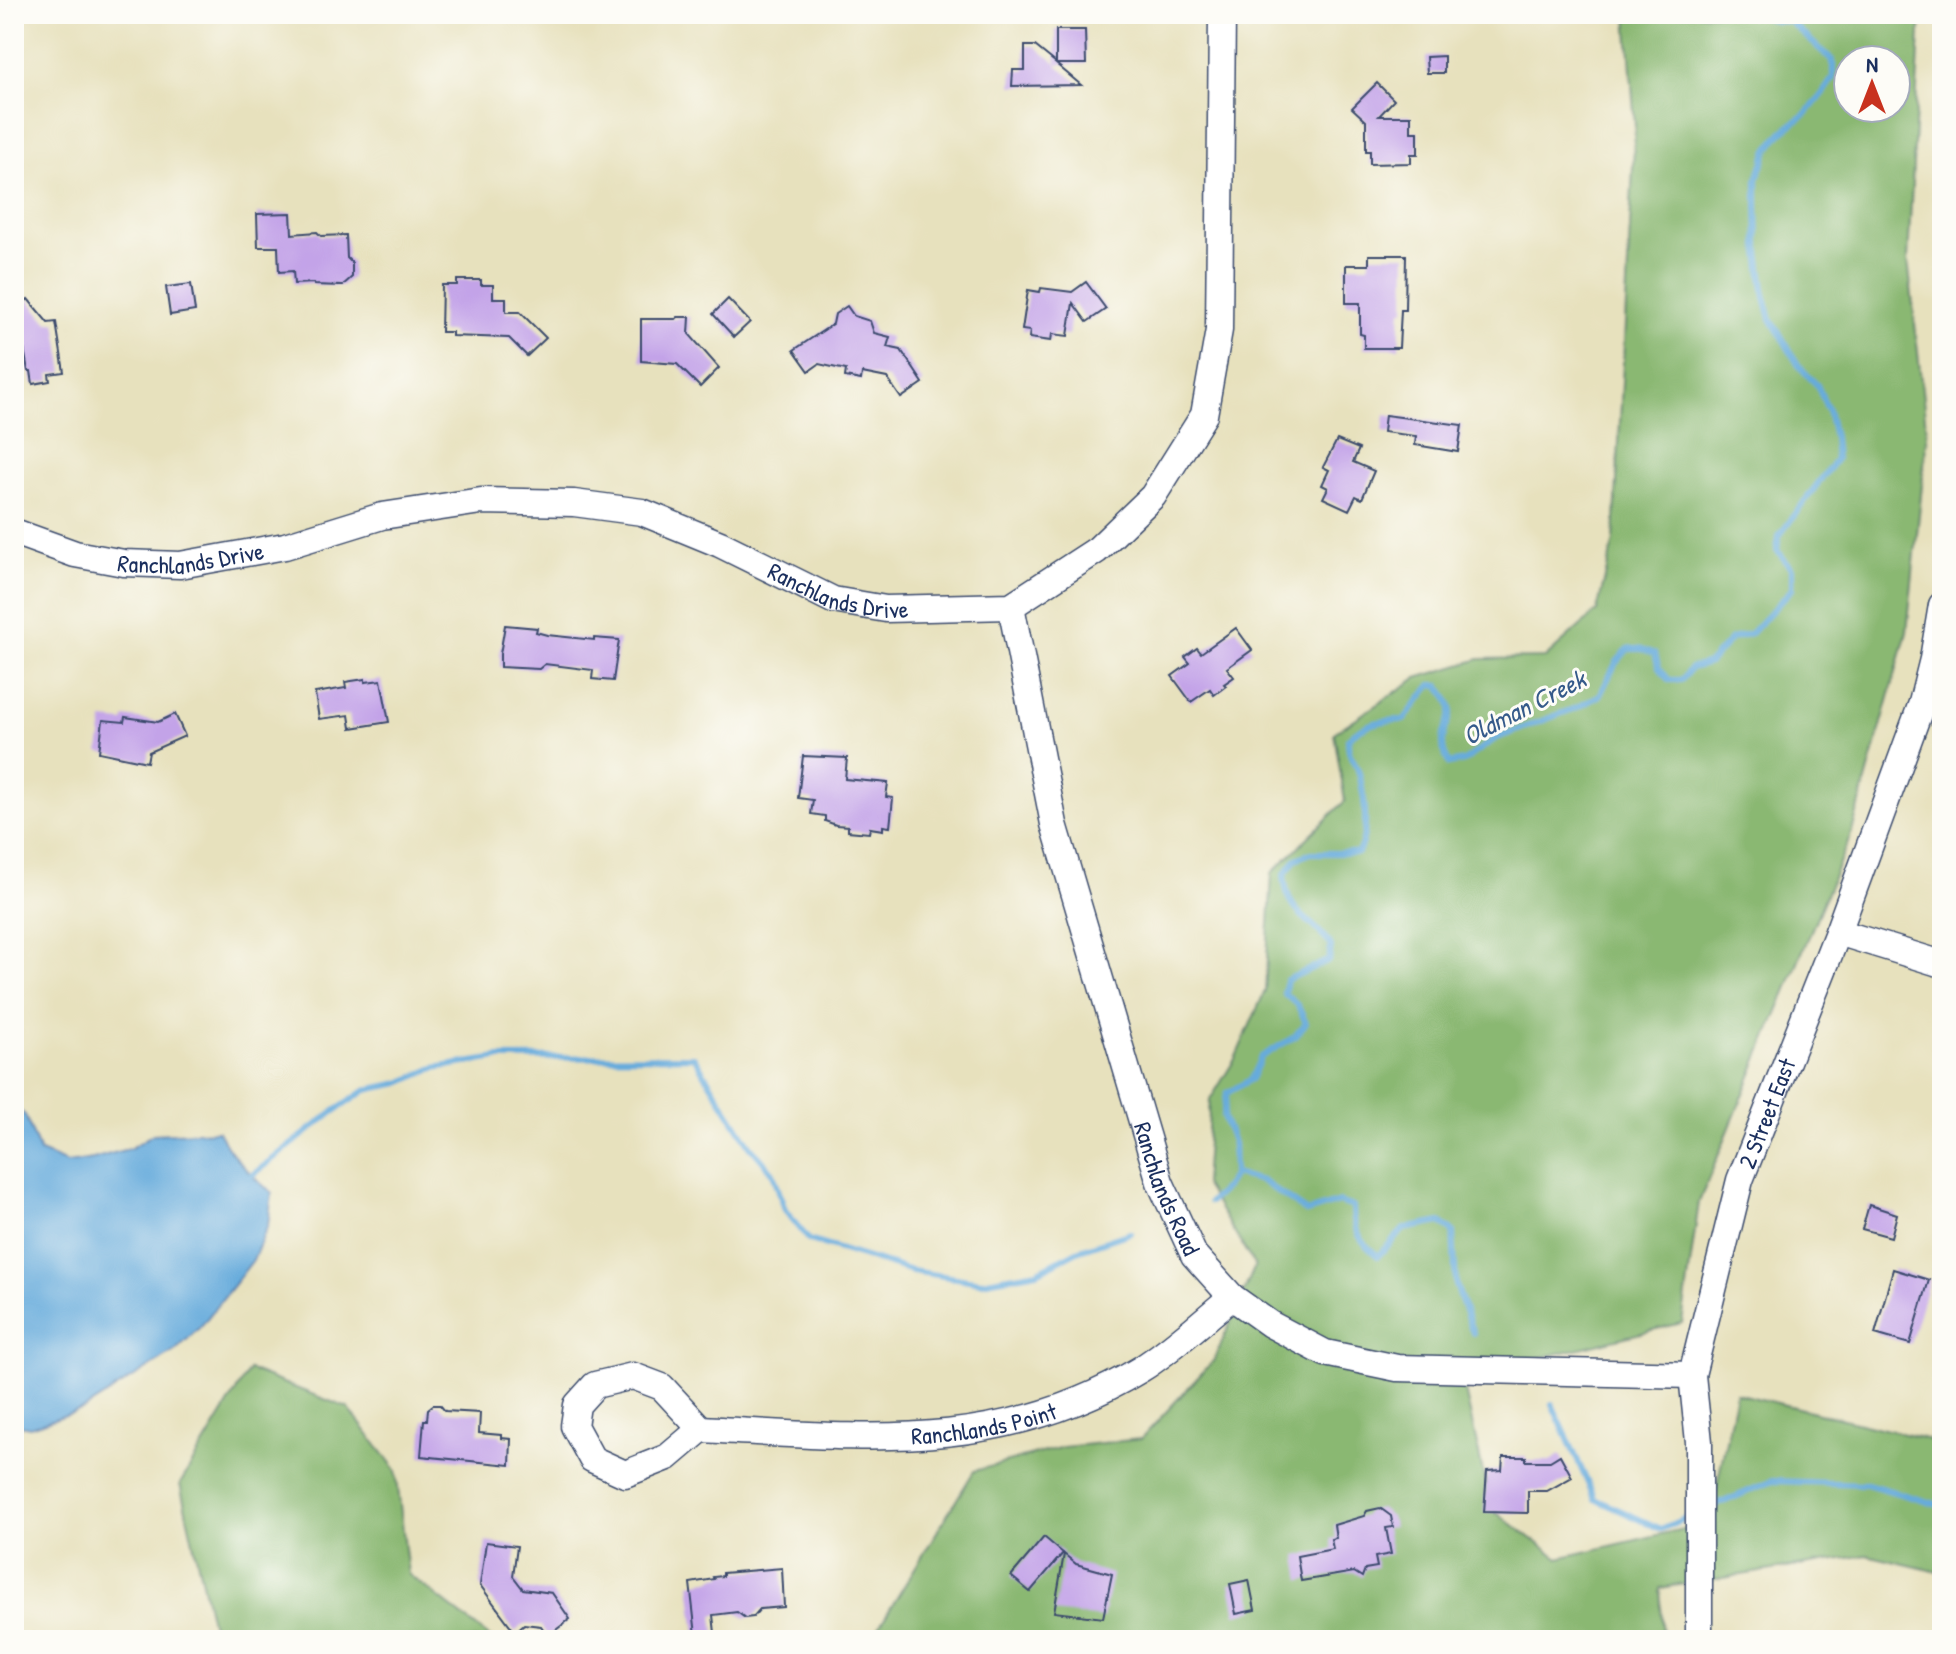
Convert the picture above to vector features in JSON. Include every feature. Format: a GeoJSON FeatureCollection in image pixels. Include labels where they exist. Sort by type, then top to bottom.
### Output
{"type":"FeatureCollection","features":[{"type":"Feature","properties":{"kind":"street"},"geometry":{"type":"LineString","coordinates":[[1011,606],[1097,550],[1153,496],[1204,415],[1219,330],[1222,14]]}},
{"type":"Feature","properties":{"kind":"street","name":"Ranchlands Drive"},"geometry":{"type":"LineString","coordinates":[[14,532],[75,554],[124,563],[180,565],[285,546],[382,516],[481,501],[574,503],[642,512],[720,544],[833,600],[886,609],[1011,606]]}},
{"type":"Feature","properties":{"kind":"street","name":"2 Street East"},"geometry":{"type":"LineString","coordinates":[[1699,1640],[1699,1442],[1692,1375],[1740,1180],[1838,932],[1922,703],[1942,605]]}},
{"type":"Feature","properties":{"kind":"street","name":"Ranchlands Road"},"geometry":{"type":"LineString","coordinates":[[1011,606],[1054,824],[1160,1182],[1194,1255],[1232,1297],[1270,1324],[1325,1353],[1397,1368],[1692,1375]]}},
{"type":"Feature","properties":{"kind":"street"},"geometry":{"type":"LineString","coordinates":[[1838,932],[1942,964]]}},
{"type":"Feature","properties":{"kind":"street","name":"Ranchlands Point"},"geometry":{"type":"LineString","coordinates":[[701,1429],[890,1438],[986,1430],[1062,1408],[1141,1368],[1232,1297]]}},
{"type":"Feature","properties":{"kind":"street"},"geometry":{"type":"LineString","coordinates":[[633,1376],[662,1387],[701,1429],[668,1457],[625,1474],[592,1459],[574,1426],[577,1405],[595,1385],[633,1376]]}},
{"type":"Feature","properties":{"kind":"green space"},"geometry":{"type":"Polygon","coordinates":[[[1627,14],[1921,14],[1908,259],[1927,436],[1907,632],[1852,832],[1699,1202],[1682,1323],[1462,1377],[1491,1509],[1559,1558],[1709,1523],[1736,1393],[1942,1443],[1942,1573],[1867,1555],[1660,1588],[1663,1640],[850,1640],[873,1637],[974,1471],[1063,1447],[1141,1439],[1214,1360],[1255,1266],[1204,1184],[1210,1100],[1235,1059],[1265,991],[1272,873],[1345,801],[1334,733],[1417,678],[1480,659],[1545,658],[1597,611],[1614,540],[1635,127],[1627,14]]]}},
{"type":"Feature","properties":{"kind":"green space"},"geometry":{"type":"Polygon","coordinates":[[[249,1370],[348,1408],[396,1470],[408,1574],[493,1640],[215,1640],[180,1484],[249,1370]]]}},
{"type":"Feature","properties":{"kind":"water"},"geometry":{"type":"Polygon","coordinates":[[[14,1106],[25,1115],[40,1152],[67,1163],[131,1148],[153,1134],[218,1131],[242,1165],[272,1193],[268,1225],[253,1260],[201,1326],[175,1351],[84,1409],[30,1427],[14,1424],[14,1106]]]}},
{"type":"Feature","properties":{"kind":"building"},"geometry":{"type":"Polygon","coordinates":[[[1056,30],[1085,30],[1086,64],[1056,64],[1081,85],[1012,86],[1013,70],[1025,70],[1025,46],[1035,46],[1056,63],[1056,30]]]}},
{"type":"Feature","properties":{"kind":"building"},"geometry":{"type":"Polygon","coordinates":[[[1444,56],[1444,73],[1427,73],[1426,57],[1444,56]]]}},
{"type":"Feature","properties":{"kind":"building"},"geometry":{"type":"Polygon","coordinates":[[[1377,83],[1394,100],[1379,116],[1411,116],[1411,132],[1418,132],[1418,154],[1411,154],[1411,163],[1370,164],[1370,151],[1366,151],[1366,121],[1352,108],[1377,83]]]}},
{"type":"Feature","properties":{"kind":"building"},"geometry":{"type":"Polygon","coordinates":[[[291,213],[292,234],[317,232],[321,236],[346,235],[352,277],[342,286],[294,284],[293,271],[279,272],[278,247],[258,247],[257,214],[291,213]]]}},
{"type":"Feature","properties":{"kind":"building"},"geometry":{"type":"Polygon","coordinates":[[[1369,255],[1406,255],[1405,310],[1401,310],[1399,348],[1364,348],[1364,335],[1360,334],[1360,303],[1346,303],[1346,265],[1369,265],[1369,255]]]}},
{"type":"Feature","properties":{"kind":"building"},"geometry":{"type":"Polygon","coordinates":[[[457,280],[481,280],[481,285],[493,285],[493,298],[506,298],[506,312],[520,312],[546,338],[527,356],[509,338],[452,336],[452,332],[441,332],[442,285],[457,285],[457,280]]]}},
{"type":"Feature","properties":{"kind":"building"},"geometry":{"type":"Polygon","coordinates":[[[1086,282],[1106,309],[1087,322],[1073,303],[1068,336],[1052,334],[1051,341],[1029,338],[1030,331],[1022,330],[1028,290],[1040,292],[1041,288],[1072,292],[1086,282]]]}},
{"type":"Feature","properties":{"kind":"building"},"geometry":{"type":"Polygon","coordinates":[[[191,284],[195,311],[170,315],[166,287],[191,284]]]}},
{"type":"Feature","properties":{"kind":"building"},"geometry":{"type":"Polygon","coordinates":[[[28,299],[48,323],[56,322],[64,372],[49,374],[50,381],[33,384],[17,309],[28,299]]]}},
{"type":"Feature","properties":{"kind":"building"},"geometry":{"type":"Polygon","coordinates":[[[728,299],[750,322],[734,337],[713,314],[728,299]]]}},
{"type":"Feature","properties":{"kind":"building"},"geometry":{"type":"Polygon","coordinates":[[[847,306],[854,316],[870,321],[874,333],[890,337],[887,347],[901,350],[923,383],[901,398],[887,378],[862,373],[861,380],[845,377],[846,370],[819,364],[809,371],[794,350],[833,324],[835,314],[847,306]]]}},
{"type":"Feature","properties":{"kind":"building"},"geometry":{"type":"Polygon","coordinates":[[[690,317],[689,334],[719,368],[700,387],[677,364],[641,361],[641,319],[690,317]]]}},
{"type":"Feature","properties":{"kind":"building"},"geometry":{"type":"Polygon","coordinates":[[[1385,415],[1462,425],[1458,452],[1415,445],[1416,436],[1383,432],[1385,415]]]}},
{"type":"Feature","properties":{"kind":"building"},"geometry":{"type":"Polygon","coordinates":[[[1337,440],[1359,449],[1353,462],[1374,471],[1362,499],[1356,496],[1349,510],[1323,498],[1328,488],[1322,485],[1329,470],[1323,467],[1337,440]]]}},
{"type":"Feature","properties":{"kind":"building"},"geometry":{"type":"Polygon","coordinates":[[[505,625],[537,628],[536,632],[547,635],[619,640],[613,681],[592,679],[593,670],[545,664],[539,669],[500,667],[505,625]]]}},
{"type":"Feature","properties":{"kind":"building"},"geometry":{"type":"Polygon","coordinates":[[[1236,628],[1252,650],[1227,668],[1234,677],[1224,684],[1226,686],[1214,695],[1210,689],[1191,702],[1172,676],[1190,663],[1185,657],[1197,648],[1201,653],[1236,628]]]}},
{"type":"Feature","properties":{"kind":"building"},"geometry":{"type":"Polygon","coordinates":[[[365,679],[365,682],[381,680],[389,722],[351,728],[349,715],[319,719],[315,693],[346,688],[345,682],[365,679]]]}},
{"type":"Feature","properties":{"kind":"building"},"geometry":{"type":"Polygon","coordinates":[[[175,714],[185,736],[149,752],[147,762],[99,752],[103,720],[124,722],[125,717],[158,722],[175,714]]]}},
{"type":"Feature","properties":{"kind":"building"},"geometry":{"type":"Polygon","coordinates":[[[803,756],[847,758],[845,779],[888,783],[886,797],[893,798],[890,827],[883,826],[883,830],[870,828],[869,833],[848,831],[848,826],[836,825],[825,821],[825,816],[811,814],[813,800],[798,798],[803,756]]]}},
{"type":"Feature","properties":{"kind":"building"},"geometry":{"type":"Polygon","coordinates":[[[1869,1205],[1897,1214],[1891,1237],[1862,1229],[1869,1205]]]}},
{"type":"Feature","properties":{"kind":"building"},"geometry":{"type":"Polygon","coordinates":[[[1893,1269],[1929,1280],[1910,1344],[1875,1334],[1893,1269]]]}},
{"type":"Feature","properties":{"kind":"building"},"geometry":{"type":"Polygon","coordinates":[[[440,1405],[445,1411],[480,1413],[479,1433],[511,1439],[510,1465],[421,1456],[424,1420],[427,1420],[428,1409],[440,1405]]]}},
{"type":"Feature","properties":{"kind":"building"},"geometry":{"type":"Polygon","coordinates":[[[1560,1455],[1572,1477],[1547,1491],[1528,1491],[1528,1513],[1484,1512],[1487,1471],[1502,1470],[1503,1457],[1550,1461],[1560,1455]]]}},
{"type":"Feature","properties":{"kind":"building"},"geometry":{"type":"Polygon","coordinates":[[[1380,1508],[1391,1516],[1393,1527],[1386,1528],[1391,1554],[1375,1557],[1377,1567],[1365,1569],[1362,1577],[1354,1572],[1301,1581],[1297,1556],[1333,1549],[1331,1539],[1336,1538],[1334,1525],[1380,1508]]]}},
{"type":"Feature","properties":{"kind":"building"},"geometry":{"type":"Polygon","coordinates":[[[1044,1537],[1063,1553],[1030,1592],[1011,1576],[1044,1537]]]}},
{"type":"Feature","properties":{"kind":"building"},"geometry":{"type":"Polygon","coordinates":[[[486,1542],[517,1546],[513,1576],[523,1589],[552,1593],[570,1619],[548,1636],[541,1626],[524,1624],[515,1632],[480,1585],[486,1542]]]}},
{"type":"Feature","properties":{"kind":"building"},"geometry":{"type":"Polygon","coordinates":[[[1064,1554],[1076,1564],[1112,1574],[1103,1618],[1054,1612],[1064,1554]]]}},
{"type":"Feature","properties":{"kind":"building"},"geometry":{"type":"Polygon","coordinates":[[[782,1568],[784,1607],[760,1609],[753,1617],[745,1618],[737,1612],[713,1615],[715,1633],[710,1639],[696,1635],[690,1583],[714,1579],[723,1576],[723,1573],[782,1568]]]}},
{"type":"Feature","properties":{"kind":"building"},"geometry":{"type":"Polygon","coordinates":[[[1249,1580],[1255,1610],[1236,1614],[1230,1584],[1249,1580]]]}},
{"type":"Feature","properties":{"kind":"waterway","name":"Oldman Creek"},"geometry":{"type":"LineString","coordinates":[[1234,1174],[1233,1142],[1223,1116],[1227,1093],[1251,1079],[1261,1057],[1294,1037],[1306,1023],[1298,1006],[1284,993],[1287,980],[1329,960],[1331,946],[1295,909],[1286,889],[1284,875],[1296,859],[1311,853],[1358,853],[1362,844],[1364,803],[1359,773],[1349,751],[1348,739],[1360,729],[1373,724],[1404,720],[1431,685],[1439,685],[1447,696],[1451,711],[1443,737],[1444,753],[1449,764],[1464,761],[1495,739],[1578,707],[1600,695],[1616,663],[1628,649],[1642,649],[1655,654],[1659,668],[1669,680],[1681,680],[1691,668],[1709,663],[1731,639],[1751,633],[1792,589],[1792,569],[1777,550],[1779,536],[1836,459],[1828,410],[1817,385],[1799,366],[1771,319],[1758,245],[1757,179],[1768,150],[1782,132],[1807,113],[1833,78],[1833,61],[1789,21],[1775,21],[1757,14]]}},
{"type":"Feature","properties":{"kind":"waterway"},"geometry":{"type":"LineString","coordinates":[[251,1176],[366,1090],[400,1083],[434,1068],[498,1058],[694,1057],[750,1146],[773,1173],[785,1210],[809,1240],[912,1271],[981,1282],[1037,1272],[1077,1251],[1130,1233]]}},
{"type":"Feature","properties":{"kind":"waterway"},"geometry":{"type":"LineString","coordinates":[[1234,1174],[1262,1181],[1307,1212],[1339,1202],[1353,1207],[1359,1235],[1378,1256],[1404,1229],[1441,1222],[1453,1232],[1456,1285],[1473,1333]]}},
{"type":"Feature","properties":{"kind":"waterway"},"geometry":{"type":"LineString","coordinates":[[1210,1202],[1234,1174]]}},
{"type":"Feature","properties":{"kind":"waterway"},"geometry":{"type":"LineString","coordinates":[[1552,1404],[1595,1499],[1661,1529],[1693,1515]]}},
{"type":"Feature","properties":{"kind":"waterway"},"geometry":{"type":"LineString","coordinates":[[1707,1509],[1772,1481],[1867,1484],[1942,1506]]}}]}
